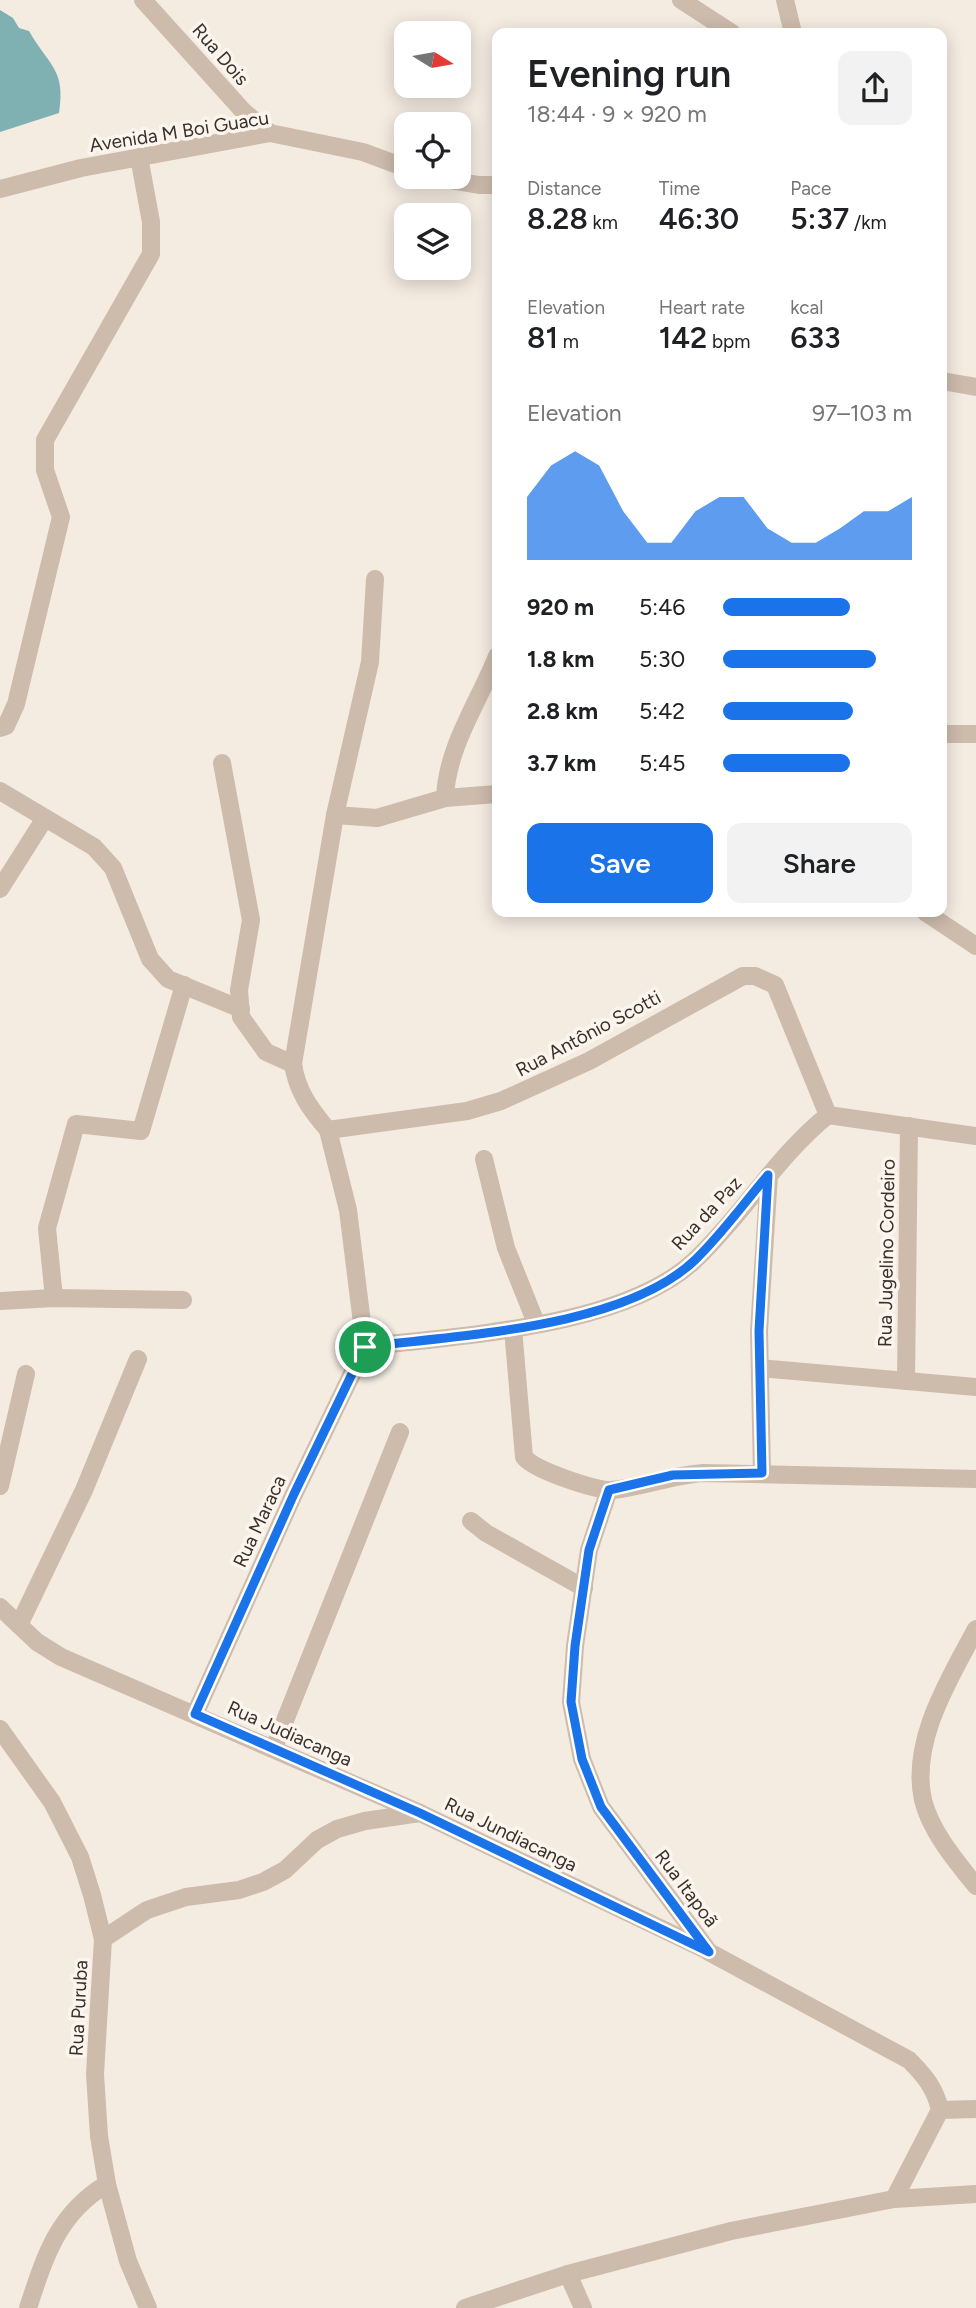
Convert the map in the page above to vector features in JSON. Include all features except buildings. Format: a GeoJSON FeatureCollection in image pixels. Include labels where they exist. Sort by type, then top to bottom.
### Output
{"type":"FeatureCollection","features":[{"type":"Feature","properties":{"kind":"street","name":"Rua Dois"},"geometry":{"type":"LineString","coordinates":[[143,0],[192,51],[237,104],[270,133]]}},
{"type":"Feature","properties":{"kind":"street"},"geometry":{"type":"LineString","coordinates":[[681,0],[724,28]]}},
{"type":"Feature","properties":{"kind":"street"},"geometry":{"type":"LineString","coordinates":[[785,0],[792,28]]}},
{"type":"Feature","properties":{"kind":"street","name":"Avenida M Boi Guacu"},"geometry":{"type":"LineString","coordinates":[[0,189],[81,168],[270,133],[363,152],[394,164]]}},
{"type":"Feature","properties":{"kind":"street"},"geometry":{"type":"LineString","coordinates":[[0,728],[6,726],[16,704],[61,517],[45,470],[45,440],[151,254],[151,222],[139,157]]}},
{"type":"Feature","properties":{"kind":"street"},"geometry":{"type":"LineString","coordinates":[[471,184],[492,185]]}},
{"type":"Feature","properties":{"kind":"street"},"geometry":{"type":"LineString","coordinates":[[947,382],[976,387]]}},
{"type":"Feature","properties":{"kind":"street"},"geometry":{"type":"LineString","coordinates":[[365,1347],[348,1210],[328,1130],[308,1107],[296,1084],[293,1064],[335,815],[370,662],[375,579]]}},
{"type":"Feature","properties":{"kind":"street"},"geometry":{"type":"LineString","coordinates":[[445,798],[452,755],[492,667]]}},
{"type":"Feature","properties":{"kind":"street"},"geometry":{"type":"LineString","coordinates":[[947,734],[976,734]]}},
{"type":"Feature","properties":{"kind":"street"},"geometry":{"type":"LineString","coordinates":[[222,763],[251,920],[239,990],[241,1017],[266,1052],[293,1064]]}},
{"type":"Feature","properties":{"kind":"street"},"geometry":{"type":"LineString","coordinates":[[0,791],[94,847],[113,868],[150,959],[168,978],[241,1009]]}},
{"type":"Feature","properties":{"kind":"street"},"geometry":{"type":"LineString","coordinates":[[335,815],[377,818],[445,798],[492,794]]}},
{"type":"Feature","properties":{"kind":"street"},"geometry":{"type":"LineString","coordinates":[[0,889],[45,818]]}},
{"type":"Feature","properties":{"kind":"street"},"geometry":{"type":"LineString","coordinates":[[932,917],[976,946]]}},
{"type":"Feature","properties":{"kind":"street","name":"Rua Antônio Scotti"},"geometry":{"type":"LineString","coordinates":[[328,1130],[467,1111],[501,1101],[589,1061],[743,976],[755,976],[775,985],[828,1115]]}},
{"type":"Feature","properties":{"kind":"street"},"geometry":{"type":"LineString","coordinates":[[54,1298],[47,1228],[76,1124],[141,1131],[184,985]]}},
{"type":"Feature","properties":{"kind":"street"},"geometry":{"type":"LineString","coordinates":[[828,1115],[976,1136]]}},
{"type":"Feature","properties":{"kind":"street","name":"Rua da Paz"},"geometry":{"type":"LineString","coordinates":[[365,1347],[513,1329],[628,1301],[694,1261],[768,1175],[828,1115]]}},
{"type":"Feature","properties":{"kind":"street","name":"Rua Jugelino Cordeiro"},"geometry":{"type":"LineString","coordinates":[[906,1381],[909,1126]]}},
{"type":"Feature","properties":{"kind":"street"},"geometry":{"type":"LineString","coordinates":[[484,1159],[506,1248],[536,1323]]}},
{"type":"Feature","properties":{"kind":"street"},"geometry":{"type":"LineString","coordinates":[[762,1473],[759,1331],[768,1175]]}},
{"type":"Feature","properties":{"kind":"street"},"geometry":{"type":"LineString","coordinates":[[0,1301],[54,1298],[183,1300]]}},
{"type":"Feature","properties":{"kind":"street"},"geometry":{"type":"LineString","coordinates":[[513,1329],[524,1457],[531,1465],[544,1471],[609,1490],[673,1475],[762,1473],[976,1479]]}},
{"type":"Feature","properties":{"kind":"street","name":"Rua Maraca"},"geometry":{"type":"LineString","coordinates":[[195,1714],[294,1494],[365,1347]]}},
{"type":"Feature","properties":{"kind":"street"},"geometry":{"type":"LineString","coordinates":[[19,1625],[84,1490],[138,1359]]}},
{"type":"Feature","properties":{"kind":"street"},"geometry":{"type":"LineString","coordinates":[[760,1368],[976,1387]]}},
{"type":"Feature","properties":{"kind":"street"},"geometry":{"type":"LineString","coordinates":[[0,1486],[26,1374]]}},
{"type":"Feature","properties":{"kind":"street"},"geometry":{"type":"LineString","coordinates":[[274,1748],[400,1432]]}},
{"type":"Feature","properties":{"kind":"street","name":"Rua Itapoã"},"geometry":{"type":"LineString","coordinates":[[609,1490],[594,1530],[575,1646],[571,1702],[582,1759],[601,1807],[709,1952],[909,2060],[927,2078],[936,2093],[940,2110]]}},
{"type":"Feature","properties":{"kind":"street"},"geometry":{"type":"LineString","coordinates":[[471,1521],[486,1533],[584,1588]]}},
{"type":"Feature","properties":{"kind":"street","name":"Rua Judiacanga"},"geometry":{"type":"LineString","coordinates":[[0,1607],[37,1642],[61,1657],[420,1813]]}},
{"type":"Feature","properties":{"kind":"street"},"geometry":{"type":"LineString","coordinates":[[976,1629],[927,1732],[923,1761],[923,1800],[943,1844],[976,1886]]}},
{"type":"Feature","properties":{"kind":"street","name":"Rua Puruba"},"geometry":{"type":"LineString","coordinates":[[0,1729],[52,1802],[80,1857],[103,1939],[95,2074],[99,2136],[107,2184],[128,2261],[148,2308]]}},
{"type":"Feature","properties":{"kind":"street","name":"Rua Jundiacanga"},"geometry":{"type":"LineString","coordinates":[[103,1939],[147,1910],[186,1897],[239,1890],[263,1882],[285,1870],[317,1840],[337,1829],[365,1821],[420,1813],[709,1952]]}},
{"type":"Feature","properties":{"kind":"street"},"geometry":{"type":"LineString","coordinates":[[894,2199],[940,2110],[976,2109]]}},
{"type":"Feature","properties":{"kind":"street"},"geometry":{"type":"LineString","coordinates":[[28,2308],[46,2256],[65,2221],[83,2198],[107,2184]]}},
{"type":"Feature","properties":{"kind":"street"},"geometry":{"type":"LineString","coordinates":[[465,2308],[568,2274],[731,2231],[894,2199],[976,2194]]}},
{"type":"Feature","properties":{"kind":"street"},"geometry":{"type":"LineString","coordinates":[[568,2274],[583,2308]]}},
{"type":"Feature","properties":{"kind":"water"},"geometry":{"type":"Polygon","coordinates":[[[0,10],[13,18],[19,28],[29,31],[58,77],[61,98],[59,113],[0,132],[0,10]]]}},
{"type":"Feature","properties":{"kind":"route"},"geometry":{"type":"LineString","coordinates":[[768,1175],[759,1331],[762,1473],[673,1475],[609,1490],[589,1550],[575,1646],[571,1702],[582,1759],[601,1807],[709,1952],[420,1813],[195,1714],[294,1494],[365,1347],[513,1329],[628,1301],[694,1261],[768,1175]]}}]}
